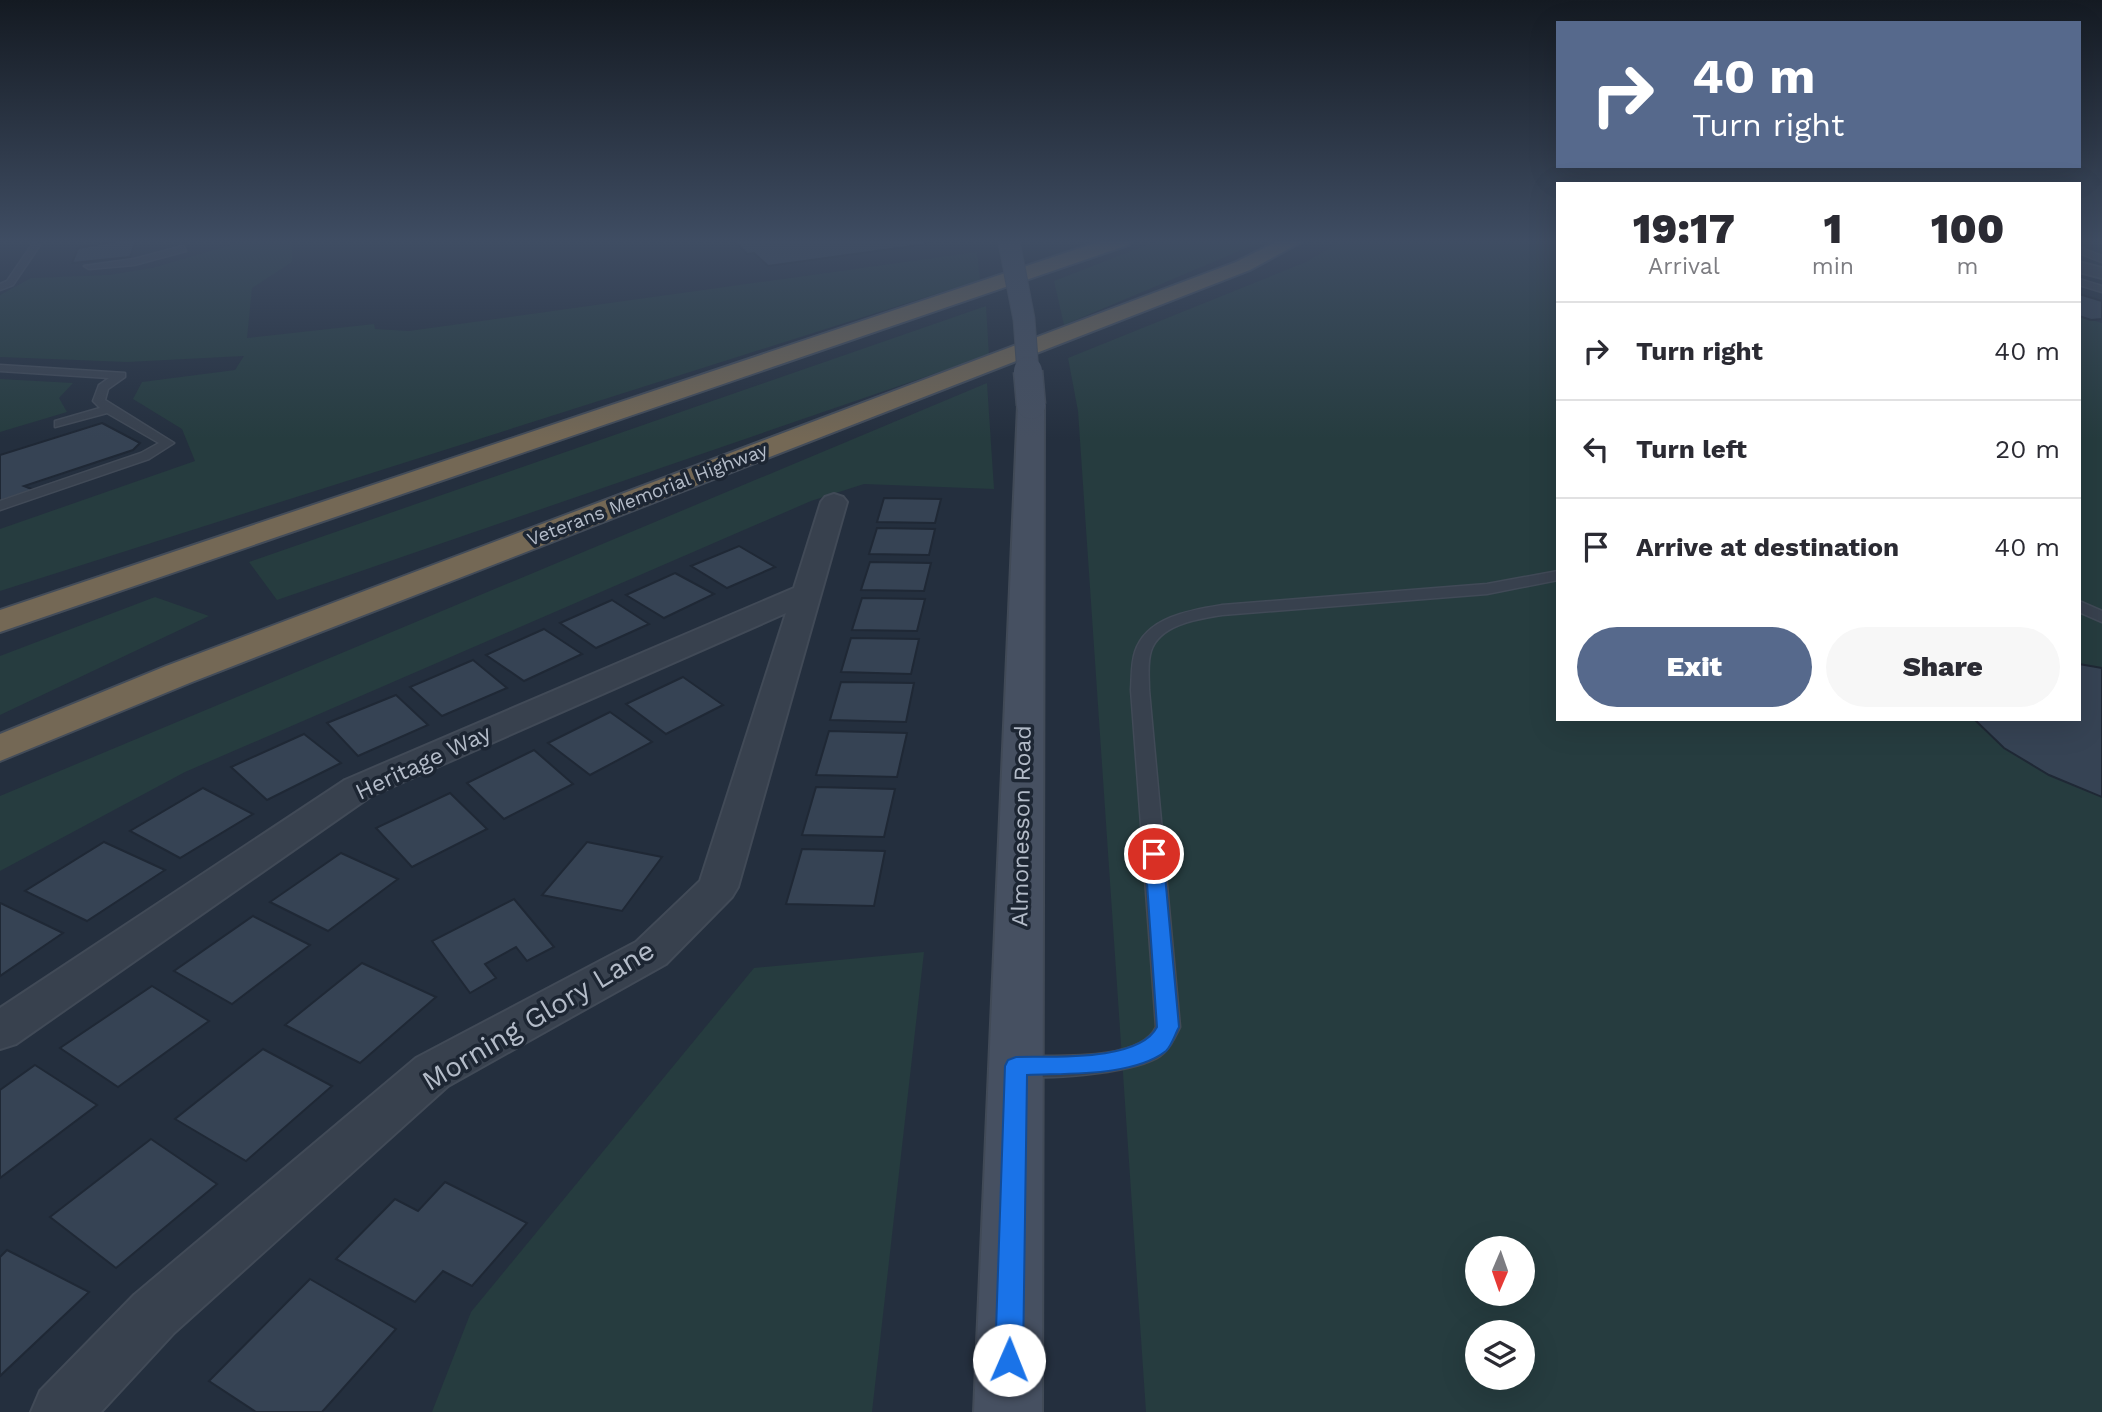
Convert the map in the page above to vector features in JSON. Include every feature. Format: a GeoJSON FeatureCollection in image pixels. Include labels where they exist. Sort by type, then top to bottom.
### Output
{"type":"FeatureCollection","features":[{"type":"Feature","properties":{"kind":"highway"},"geometry":{"type":"LineString","coordinates":[[0,622],[930,307]]}},
{"type":"Feature","properties":{"kind":"highway","name":"Veterans Memorial Highway"},"geometry":{"type":"LineString","coordinates":[[0,749],[179,674],[1136,307]]}},
{"type":"Feature","properties":{"kind":"main road","name":"Almonesson Road"},"geometry":{"type":"LineString","coordinates":[[1008,1412],[1031,405],[1022,307]]}},
{"type":"Feature","properties":{"kind":"street","name":"Morning Glory Lane"},"geometry":{"type":"LineString","coordinates":[[61,1412],[155,1314],[432,1072],[651,953],[718,887],[834,502]]}},
{"type":"Feature","properties":{"kind":"street","name":"Heritage Way"},"geometry":{"type":"LineString","coordinates":[[0,1031],[358,788],[806,593]]}},
{"type":"Feature","properties":{"kind":"lane"},"geometry":{"type":"LineString","coordinates":[[0,368],[121,375],[103,387],[99,401],[108,409],[168,443],[145,456],[0,506]]}},
{"type":"Feature","properties":{"kind":"lane"},"geometry":{"type":"LineString","coordinates":[[59,424],[108,409]]}},
{"type":"Feature","properties":{"kind":"lane"},"geometry":{"type":"LineString","coordinates":[[1016,1066],[1100,1063],[1139,1055],[1160,1043],[1168,1027],[1140,690],[1143,651],[1155,634],[1186,616],[1223,610],[1487,589],[1556,575]]}},
{"type":"Feature","properties":{"kind":"lane"},"geometry":{"type":"LineString","coordinates":[[2081,607],[2102,617]]}},
{"type":"Feature","properties":{"kind":"green space"},"geometry":{"type":"Polygon","coordinates":[[[0,307],[250,307],[247,338],[374,324],[375,329],[409,331],[582,307],[895,307],[0,591],[0,529],[195,461],[182,429],[133,399],[142,382],[235,370],[244,356],[127,362],[0,357],[0,307]]]}},
{"type":"Feature","properties":{"kind":"green space"},"geometry":{"type":"Polygon","coordinates":[[[986,307],[989,355],[277,600],[249,562],[986,307]]]}},
{"type":"Feature","properties":{"kind":"green space"},"geometry":{"type":"Polygon","coordinates":[[[1060,307],[1107,307],[1064,325],[1060,307]]]}},
{"type":"Feature","properties":{"kind":"green space"},"geometry":{"type":"Polygon","coordinates":[[[1195,307],[1556,307],[1556,721],[2081,721],[2081,317],[2102,323],[2102,1412],[1146,1412],[1078,411],[1068,358],[1195,307]]]}},
{"type":"Feature","properties":{"kind":"green space"},"geometry":{"type":"Polygon","coordinates":[[[0,379],[73,383],[59,398],[67,412],[0,432],[0,379]]]}},
{"type":"Feature","properties":{"kind":"green space"},"geometry":{"type":"Polygon","coordinates":[[[987,383],[994,489],[864,484],[811,501],[185,772],[0,871],[0,796],[987,383]]]}},
{"type":"Feature","properties":{"kind":"green space"},"geometry":{"type":"Polygon","coordinates":[[[155,597],[209,616],[0,715],[0,656],[155,597]]]}},
{"type":"Feature","properties":{"kind":"green space"},"geometry":{"type":"Polygon","coordinates":[[[924,952],[872,1412],[432,1412],[471,1312],[754,968],[924,952]]]}},
{"type":"Feature","properties":{"kind":"building"},"geometry":{"type":"Polygon","coordinates":[[[2081,307],[2102,307],[2102,319],[2091,320],[2081,317],[2081,307]]]}},
{"type":"Feature","properties":{"kind":"building"},"geometry":{"type":"Polygon","coordinates":[[[102,423],[140,443],[133,450],[24,486],[34,490],[0,501],[0,455],[102,423]]]}},
{"type":"Feature","properties":{"kind":"building"},"geometry":{"type":"Polygon","coordinates":[[[884,498],[941,499],[935,523],[877,522],[884,498]]]}},
{"type":"Feature","properties":{"kind":"building"},"geometry":{"type":"Polygon","coordinates":[[[877,528],[935,529],[929,555],[869,554],[877,528]]]}},
{"type":"Feature","properties":{"kind":"building"},"geometry":{"type":"Polygon","coordinates":[[[739,546],[775,567],[727,588],[691,566],[739,546]]]}},
{"type":"Feature","properties":{"kind":"building"},"geometry":{"type":"Polygon","coordinates":[[[870,562],[931,563],[924,591],[861,590],[870,562]]]}},
{"type":"Feature","properties":{"kind":"building"},"geometry":{"type":"Polygon","coordinates":[[[675,573],[714,594],[664,618],[626,595],[675,573]]]}},
{"type":"Feature","properties":{"kind":"building"},"geometry":{"type":"Polygon","coordinates":[[[862,598],[925,599],[917,631],[852,630],[862,598]]]}},
{"type":"Feature","properties":{"kind":"building"},"geometry":{"type":"Polygon","coordinates":[[[612,600],[649,624],[596,648],[560,623],[612,600]]]}},
{"type":"Feature","properties":{"kind":"building"},"geometry":{"type":"Polygon","coordinates":[[[544,629],[582,654],[524,681],[486,655],[544,629]]]}},
{"type":"Feature","properties":{"kind":"building"},"geometry":{"type":"Polygon","coordinates":[[[851,638],[919,639],[911,674],[841,672],[851,638]]]}},
{"type":"Feature","properties":{"kind":"building"},"geometry":{"type":"Polygon","coordinates":[[[473,660],[507,688],[442,716],[410,687],[473,660]]]}},
{"type":"Feature","properties":{"kind":"building"},"geometry":{"type":"Polygon","coordinates":[[[2081,664],[2102,668],[2102,797],[2049,775],[2004,748],[1976,721],[2081,721],[2081,664]]]}},
{"type":"Feature","properties":{"kind":"building"},"geometry":{"type":"Polygon","coordinates":[[[683,677],[723,705],[666,734],[626,704],[683,677]]]}},
{"type":"Feature","properties":{"kind":"building"},"geometry":{"type":"Polygon","coordinates":[[[841,682],[914,683],[906,722],[830,720],[841,682]]]}},
{"type":"Feature","properties":{"kind":"building"},"geometry":{"type":"Polygon","coordinates":[[[396,695],[428,725],[358,756],[327,723],[396,695]]]}},
{"type":"Feature","properties":{"kind":"building"},"geometry":{"type":"Polygon","coordinates":[[[610,712],[652,742],[590,775],[548,743],[610,712]]]}},
{"type":"Feature","properties":{"kind":"building"},"geometry":{"type":"Polygon","coordinates":[[[829,731],[907,733],[897,777],[816,775],[829,731]]]}},
{"type":"Feature","properties":{"kind":"building"},"geometry":{"type":"Polygon","coordinates":[[[304,734],[341,763],[267,800],[231,767],[304,734]]]}},
{"type":"Feature","properties":{"kind":"building"},"geometry":{"type":"Polygon","coordinates":[[[534,750],[573,784],[504,819],[467,783],[534,750]]]}},
{"type":"Feature","properties":{"kind":"building"},"geometry":{"type":"Polygon","coordinates":[[[816,787],[895,789],[884,837],[802,835],[816,787]]]}},
{"type":"Feature","properties":{"kind":"building"},"geometry":{"type":"Polygon","coordinates":[[[203,788],[253,814],[180,858],[130,831],[203,788]]]}},
{"type":"Feature","properties":{"kind":"building"},"geometry":{"type":"Polygon","coordinates":[[[450,793],[487,829],[412,867],[376,828],[450,793]]]}},
{"type":"Feature","properties":{"kind":"building"},"geometry":{"type":"Polygon","coordinates":[[[104,842],[165,870],[87,921],[25,891],[104,842]]]}},
{"type":"Feature","properties":{"kind":"building"},"geometry":{"type":"Polygon","coordinates":[[[587,842],[662,857],[622,911],[542,895],[587,842]]]}},
{"type":"Feature","properties":{"kind":"building"},"geometry":{"type":"Polygon","coordinates":[[[802,849],[885,851],[874,906],[786,904],[802,849]]]}},
{"type":"Feature","properties":{"kind":"building"},"geometry":{"type":"Polygon","coordinates":[[[341,853],[398,879],[328,931],[270,902],[341,853]]]}},
{"type":"Feature","properties":{"kind":"building"},"geometry":{"type":"Polygon","coordinates":[[[514,899],[554,947],[527,961],[516,947],[485,964],[496,978],[470,993],[432,941],[514,899]]]}},
{"type":"Feature","properties":{"kind":"building"},"geometry":{"type":"Polygon","coordinates":[[[0,903],[63,933],[0,976],[0,903]]]}},
{"type":"Feature","properties":{"kind":"building"},"geometry":{"type":"Polygon","coordinates":[[[253,916],[310,945],[232,1004],[174,971],[253,916]]]}},
{"type":"Feature","properties":{"kind":"building"},"geometry":{"type":"Polygon","coordinates":[[[362,963],[436,997],[360,1063],[285,1025],[362,963]]]}},
{"type":"Feature","properties":{"kind":"building"},"geometry":{"type":"Polygon","coordinates":[[[152,986],[209,1021],[118,1087],[60,1048],[152,986]]]}},
{"type":"Feature","properties":{"kind":"building"},"geometry":{"type":"Polygon","coordinates":[[[263,1049],[332,1086],[246,1161],[175,1119],[263,1049]]]}},
{"type":"Feature","properties":{"kind":"building"},"geometry":{"type":"Polygon","coordinates":[[[35,1065],[97,1105],[0,1178],[0,1090],[35,1065]]]}},
{"type":"Feature","properties":{"kind":"building"},"geometry":{"type":"Polygon","coordinates":[[[151,1139],[217,1184],[116,1268],[50,1217],[151,1139]]]}},
{"type":"Feature","properties":{"kind":"building"},"geometry":{"type":"Polygon","coordinates":[[[445,1182],[527,1223],[472,1286],[443,1271],[415,1302],[336,1259],[395,1199],[418,1211],[445,1182]]]}},
{"type":"Feature","properties":{"kind":"building"},"geometry":{"type":"Polygon","coordinates":[[[7,1250],[89,1292],[0,1376],[0,1257],[7,1250]]]}},
{"type":"Feature","properties":{"kind":"building"},"geometry":{"type":"Polygon","coordinates":[[[310,1279],[396,1329],[322,1412],[256,1412],[209,1381],[310,1279]]]}},
{"type":"Feature","properties":{"kind":"route"},"geometry":{"type":"LineString","coordinates":[[1009,1360],[1016,1066],[1100,1063],[1139,1055],[1160,1043],[1168,1027],[1154,854]]}}]}
